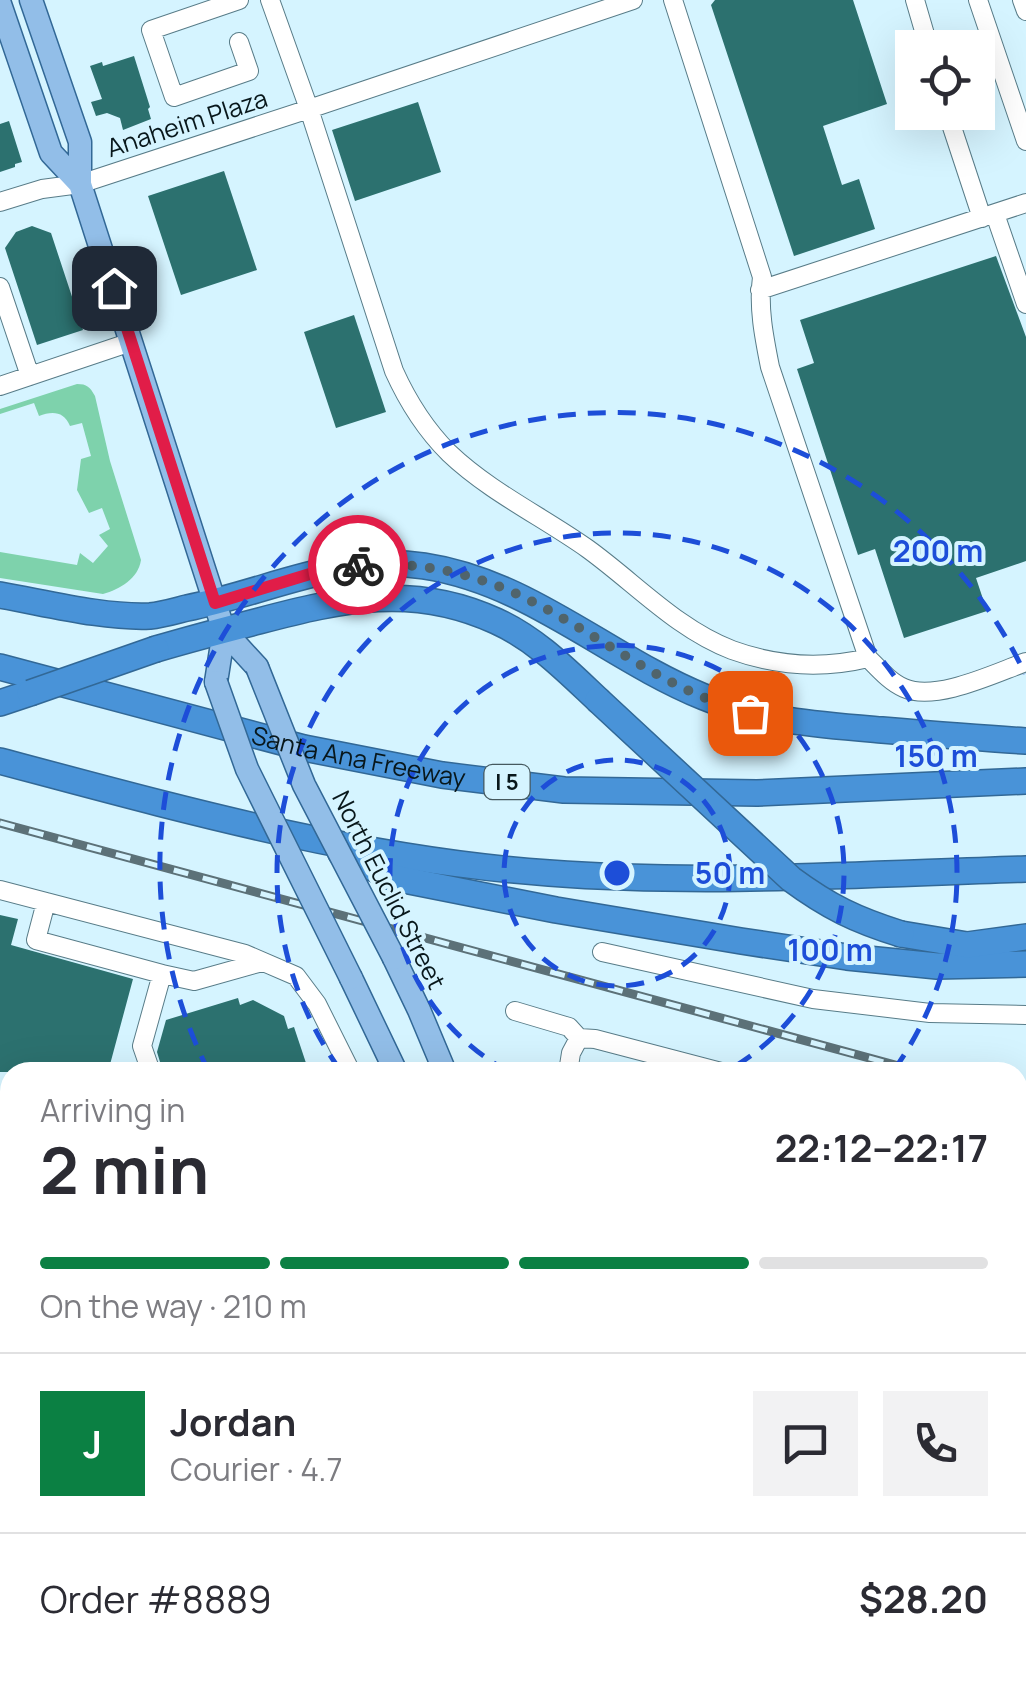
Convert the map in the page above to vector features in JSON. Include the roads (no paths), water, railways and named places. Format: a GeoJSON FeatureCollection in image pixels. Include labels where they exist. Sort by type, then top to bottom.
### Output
{"type":"FeatureCollection","features":[{"type":"Feature","properties":{"kind":"highway"},"geometry":{"type":"LineString","coordinates":[[0,595],[152,616],[348,566],[385,563],[449,570],[520,595],[663,678],[740,710],[821,725],[1026,740]]}},
{"type":"Feature","properties":{"kind":"highway"},"geometry":{"type":"LineString","coordinates":[[0,704],[156,649],[338,601],[379,596],[420,598],[464,608],[498,622],[556,660],[790,878],[821,902],[852,918],[901,934],[967,945],[1026,937]]}},
{"type":"Feature","properties":{"kind":"highway","name":"Santa Ana Freeway"},"geometry":{"type":"LineString","coordinates":[[0,667],[304,748],[442,774],[564,790],[758,793],[1026,781]]}},
{"type":"Feature","properties":{"kind":"highway"},"geometry":{"type":"LineString","coordinates":[[0,761],[314,840],[449,863],[626,877],[739,878],[1026,868]]}},
{"type":"Feature","properties":{"kind":"highway"},"geometry":{"type":"LineString","coordinates":[[314,840],[394,878],[574,913],[847,957],[937,966],[1026,964]]}},
{"type":"Feature","properties":{"kind":"main road","name":"North Euclid Street"},"geometry":{"type":"LineString","coordinates":[[32,0],[80,142],[80,184],[224,630],[256,667],[304,785],[419,1010],[441,1062]]}},
{"type":"Feature","properties":{"kind":"main road","name":"North Euclid Street"},"geometry":{"type":"LineString","coordinates":[[0,4],[51,153],[80,184]]}},
{"type":"Feature","properties":{"kind":"main road","name":"North Euclid Street"},"geometry":{"type":"LineString","coordinates":[[224,630],[216,682],[247,768],[391,1062]]}},
{"type":"Feature","properties":{"kind":"street"},"geometry":{"type":"LineString","coordinates":[[239,0],[151,30],[174,97],[249,71],[240,42]]}},
{"type":"Feature","properties":{"kind":"street"},"geometry":{"type":"LineString","coordinates":[[270,0],[394,372],[409,405],[450,454],[704,636],[758,658],[819,666],[868,658]]}},
{"type":"Feature","properties":{"kind":"street","name":"Anaheim Plaza"},"geometry":{"type":"LineString","coordinates":[[0,202],[42,189],[80,184],[633,0]]}},
{"type":"Feature","properties":{"kind":"street"},"geometry":{"type":"LineString","coordinates":[[673,0],[762,276],[763,330],[770,366],[868,658],[887,678],[906,690],[928,692],[1026,662]]}},
{"type":"Feature","properties":{"kind":"street"},"geometry":{"type":"LineString","coordinates":[[915,0],[924,30]]}},
{"type":"Feature","properties":{"kind":"street"},"geometry":{"type":"LineString","coordinates":[[978,0],[1019,94],[1026,140]]}},
{"type":"Feature","properties":{"kind":"street"},"geometry":{"type":"LineString","coordinates":[[1022,0],[1026,11]]}},
{"type":"Feature","properties":{"kind":"street"},"geometry":{"type":"LineString","coordinates":[[954,130],[1026,304]]}},
{"type":"Feature","properties":{"kind":"street"},"geometry":{"type":"LineString","coordinates":[[760,290],[1026,204]]}},
{"type":"Feature","properties":{"kind":"street"},"geometry":{"type":"LineString","coordinates":[[0,287],[30,376]]}},
{"type":"Feature","properties":{"kind":"street"},"geometry":{"type":"LineString","coordinates":[[0,386],[131,342]]}},
{"type":"Feature","properties":{"kind":"street"},"geometry":{"type":"LineString","coordinates":[[0,890],[245,954],[296,976],[317,1004],[346,1062]]}},
{"type":"Feature","properties":{"kind":"street"},"geometry":{"type":"LineString","coordinates":[[46,902],[36,940],[194,981],[262,962]]}},
{"type":"Feature","properties":{"kind":"street"},"geometry":{"type":"LineString","coordinates":[[602,952],[813,999],[930,1013],[1026,1015]]}},
{"type":"Feature","properties":{"kind":"street"},"geometry":{"type":"LineString","coordinates":[[148,1062],[142,1046],[162,974]]}},
{"type":"Feature","properties":{"kind":"street"},"geometry":{"type":"LineString","coordinates":[[516,1012],[569,1027],[579,1038],[595,1039],[671,1062]]}},
{"type":"Feature","properties":{"kind":"street"},"geometry":{"type":"LineString","coordinates":[[570,1062],[579,1038]]}},
{"type":"Feature","properties":{"kind":"railway"},"geometry":{"type":"LineString","coordinates":[[0,823],[884,1062]]}}]}
